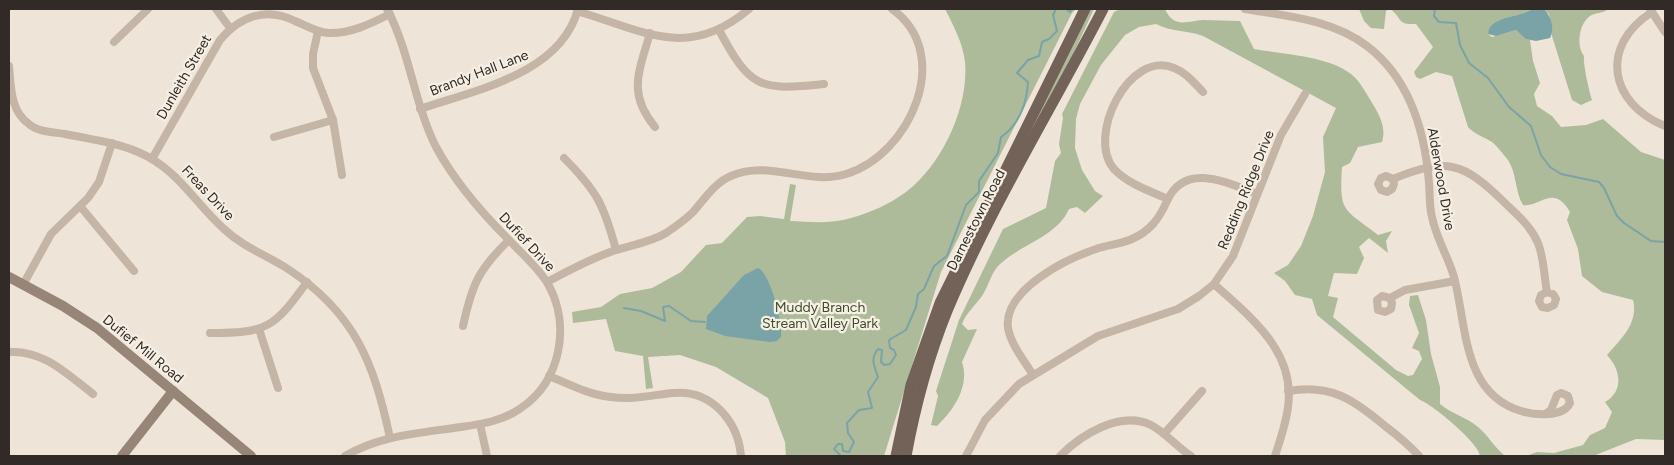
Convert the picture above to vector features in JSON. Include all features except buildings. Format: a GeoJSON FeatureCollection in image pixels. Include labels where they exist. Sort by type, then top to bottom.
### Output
{"type":"FeatureCollection","features":[{"type":"Feature","properties":{"kind":"main road","name":"Darnestown Road"},"geometry":{"type":"LineString","coordinates":[[896,456],[911,385],[940,303],[1085,9]]}},
{"type":"Feature","properties":{"kind":"main road","name":"Darnestown Road"},"geometry":{"type":"LineString","coordinates":[[906,456],[919,396],[948,310],[992,218],[1103,9]]}},
{"type":"Feature","properties":{"kind":"main road","name":"Dufief Mill Road"},"geometry":{"type":"LineString","coordinates":[[9,277],[24,284],[96,328],[251,456]]}},
{"type":"Feature","properties":{"kind":"main road"},"geometry":{"type":"LineString","coordinates":[[122,456],[174,391]]}},
{"type":"Feature","properties":{"kind":"street"},"geometry":{"type":"LineString","coordinates":[[114,42],[148,9]]}},
{"type":"Feature","properties":{"kind":"street"},"geometry":{"type":"LineString","coordinates":[[216,9],[230,28]]}},
{"type":"Feature","properties":{"kind":"street"},"geometry":{"type":"LineString","coordinates":[[577,10],[650,33],[685,39],[719,30],[749,9]]}},
{"type":"Feature","properties":{"kind":"street"},"geometry":{"type":"LineString","coordinates":[[547,282],[586,261],[663,235],[692,214],[723,180],[742,171],[768,170],[814,178],[827,177],[858,170],[878,158],[890,146],[903,128],[922,84],[922,58],[914,33],[905,20],[892,9]]}},
{"type":"Feature","properties":{"kind":"street","name":"Alderwood Drive"},"geometry":{"type":"LineString","coordinates":[[1244,9],[1331,26],[1353,37],[1378,55],[1397,77],[1411,103],[1420,128],[1428,168],[1434,227],[1455,280],[1470,358],[1477,376],[1490,393],[1505,404],[1520,411],[1545,414]]}},
{"type":"Feature","properties":{"kind":"street","name":"Brandy Hall Lane"},"geometry":{"type":"LineString","coordinates":[[420,110],[527,71],[542,60],[561,41],[577,10]]}},
{"type":"Feature","properties":{"kind":"street"},"geometry":{"type":"LineString","coordinates":[[1665,32],[1651,10],[1630,28],[1622,40],[1618,54],[1618,76],[1624,92],[1635,108],[1645,116],[1665,126]]}},
{"type":"Feature","properties":{"kind":"street","name":"Dunleith Street"},"geometry":{"type":"LineString","coordinates":[[152,158],[220,40],[230,28],[244,19],[264,13],[285,16],[318,31],[349,31],[388,12]]}},
{"type":"Feature","properties":{"kind":"street","name":"Dufief Drive"},"geometry":{"type":"LineString","coordinates":[[345,456],[357,449],[390,438],[502,419],[521,408],[536,395],[549,376],[559,349],[560,312],[547,282],[475,205],[455,179],[436,146],[420,110],[401,43],[388,12]]}},
{"type":"Feature","properties":{"kind":"street"},"geometry":{"type":"LineString","coordinates":[[719,30],[736,62],[746,74],[757,82],[773,87],[788,88],[824,84]]}},
{"type":"Feature","properties":{"kind":"street"},"geometry":{"type":"LineString","coordinates":[[318,31],[313,54],[313,68],[333,120],[342,175]]}},
{"type":"Feature","properties":{"kind":"street"},"geometry":{"type":"LineString","coordinates":[[650,33],[639,72],[637,94],[645,115],[655,128]]}},
{"type":"Feature","properties":{"kind":"street","name":"Freas Drive"},"geometry":{"type":"LineString","coordinates":[[9,66],[13,101],[12,111],[28,124],[35,128],[112,143],[152,158],[177,176],[214,220],[238,240],[307,282],[341,316],[363,349],[376,382],[390,438]]}},
{"type":"Feature","properties":{"kind":"street"},"geometry":{"type":"LineString","coordinates":[[1168,199],[1130,182],[1115,170],[1105,145],[1107,121],[1129,81],[1148,68],[1174,67],[1186,74],[1203,92]]}},
{"type":"Feature","properties":{"kind":"street","name":"Redding Ridge Drive"},"geometry":{"type":"LineString","coordinates":[[966,456],[985,420],[1008,394],[1033,375],[1098,336],[1178,309],[1214,284],[1233,256],[1281,135],[1306,94]]}},
{"type":"Feature","properties":{"kind":"street"},"geometry":{"type":"LineString","coordinates":[[274,137],[333,120]]}},
{"type":"Feature","properties":{"kind":"street"},"geometry":{"type":"LineString","coordinates":[[24,284],[51,234],[80,206],[99,182],[112,143]]}},
{"type":"Feature","properties":{"kind":"street"},"geometry":{"type":"LineString","coordinates":[[564,158],[586,181],[600,201],[616,250]]}},
{"type":"Feature","properties":{"kind":"street"},"geometry":{"type":"LineString","coordinates":[[1392,179],[1428,168],[1451,166],[1470,172],[1486,184],[1525,223],[1538,245],[1547,292]]}},
{"type":"Feature","properties":{"kind":"street"},"geometry":{"type":"LineString","coordinates":[[1033,375],[1014,345],[1008,328],[1008,317],[1015,300],[1026,288],[1074,257],[1130,240],[1142,234],[1162,214],[1168,199],[1183,183],[1200,176],[1215,178],[1257,194]]}},
{"type":"Feature","properties":{"kind":"street"},"geometry":{"type":"LineString","coordinates":[[80,206],[134,271]]}},
{"type":"Feature","properties":{"kind":"street"},"geometry":{"type":"LineString","coordinates":[[463,326],[470,297],[478,276],[489,260],[509,240]]}},
{"type":"Feature","properties":{"kind":"street"},"geometry":{"type":"LineString","coordinates":[[1390,298],[1405,290],[1455,280]]}},
{"type":"Feature","properties":{"kind":"street"},"geometry":{"type":"LineString","coordinates":[[210,333],[238,333],[259,329],[275,321],[285,312],[307,282]]}},
{"type":"Feature","properties":{"kind":"street"},"geometry":{"type":"LineString","coordinates":[[1214,284],[1270,338],[1283,363],[1288,391],[1286,420],[1275,456]]}},
{"type":"Feature","properties":{"kind":"street"},"geometry":{"type":"LineString","coordinates":[[259,329],[278,388]]}},
{"type":"Feature","properties":{"kind":"street"},"geometry":{"type":"LineString","coordinates":[[9,352],[26,352],[50,361],[93,394]]}},
{"type":"Feature","properties":{"kind":"street"},"geometry":{"type":"LineString","coordinates":[[549,376],[591,393],[612,398],[640,398],[674,392],[696,395],[720,409],[734,427],[740,445],[741,456]]}},
{"type":"Feature","properties":{"kind":"street"},"geometry":{"type":"LineString","coordinates":[[1288,391],[1319,389],[1347,398],[1393,432],[1419,456]]}},
{"type":"Feature","properties":{"kind":"street"},"geometry":{"type":"LineString","coordinates":[[1164,434],[1202,391]]}},
{"type":"Feature","properties":{"kind":"street"},"geometry":{"type":"LineString","coordinates":[[1060,456],[1110,423],[1131,421],[1144,423],[1164,434],[1176,446],[1191,456]]}},
{"type":"Feature","properties":{"kind":"street"},"geometry":{"type":"LineString","coordinates":[[480,424],[488,456]]}},
{"type":"Feature","properties":{"kind":"green space","name":"Muddy Branch Stream Valley Park"},"geometry":{"type":"Polygon","coordinates":[[[945,9],[1076,9],[1072,13],[941,272],[884,456],[786,456],[785,442],[768,398],[716,367],[680,355],[648,357],[653,388],[646,389],[643,356],[615,351],[606,319],[573,323],[572,312],[601,307],[620,294],[652,288],[681,272],[706,245],[722,243],[747,217],[761,216],[784,219],[790,184],[796,185],[790,221],[821,222],[844,220],[879,208],[906,192],[919,181],[942,151],[951,134],[963,98],[965,79],[964,55],[957,34],[945,9]]]}},
{"type":"Feature","properties":{"kind":"green space"},"geometry":{"type":"Polygon","coordinates":[[[1091,9],[1094,9],[1070,61],[950,296],[922,371],[902,456],[899,456],[916,381],[939,315],[1091,9]]]}},
{"type":"Feature","properties":{"kind":"green space"},"geometry":{"type":"Polygon","coordinates":[[[1120,9],[1165,9],[1172,19],[1177,22],[1203,20],[1240,21],[1254,49],[1318,59],[1342,68],[1358,81],[1379,115],[1383,128],[1383,137],[1382,142],[1358,147],[1350,163],[1342,167],[1343,202],[1351,214],[1378,235],[1392,231],[1386,241],[1388,253],[1369,238],[1359,247],[1364,258],[1357,274],[1334,273],[1328,296],[1338,298],[1333,317],[1396,370],[1408,376],[1413,375],[1422,359],[1419,351],[1412,348],[1419,333],[1409,305],[1410,296],[1418,295],[1426,320],[1431,354],[1440,387],[1440,404],[1478,427],[1505,456],[1480,456],[1478,450],[1454,425],[1420,400],[1317,315],[1312,299],[1295,295],[1285,281],[1274,273],[1288,265],[1301,246],[1313,216],[1325,172],[1323,137],[1336,108],[1203,36],[1156,24],[1139,27],[1125,35],[1101,65],[1080,104],[1076,119],[1075,148],[1082,170],[1095,191],[1103,196],[1085,213],[1077,207],[1069,209],[1056,227],[1007,258],[998,266],[982,296],[968,313],[962,324],[968,330],[977,329],[962,362],[964,380],[959,397],[949,413],[937,426],[931,425],[938,396],[936,391],[959,320],[1003,229],[1046,208],[1055,161],[1061,153],[1059,144],[1062,114],[1114,12],[1120,9]]]}},
{"type":"Feature","properties":{"kind":"green space"},"geometry":{"type":"Polygon","coordinates":[[[1359,9],[1389,9],[1386,11],[1384,29],[1371,28],[1364,21],[1359,9]]]}},
{"type":"Feature","properties":{"kind":"green space"},"geometry":{"type":"Polygon","coordinates":[[[1390,9],[1532,9],[1500,20],[1490,28],[1488,34],[1492,37],[1516,30],[1530,40],[1533,61],[1540,83],[1534,94],[1537,106],[1552,116],[1561,127],[1586,125],[1603,119],[1641,152],[1665,160],[1665,440],[1636,439],[1593,456],[1526,456],[1537,452],[1554,453],[1583,445],[1590,435],[1605,428],[1612,412],[1605,402],[1611,397],[1618,386],[1618,374],[1607,355],[1623,337],[1631,324],[1634,308],[1633,300],[1602,292],[1582,276],[1578,249],[1567,220],[1570,212],[1564,203],[1552,198],[1523,205],[1508,160],[1492,142],[1476,134],[1468,127],[1452,76],[1436,72],[1420,79],[1416,77],[1414,72],[1433,47],[1416,24],[1402,22],[1390,9]]]}},
{"type":"Feature","properties":{"kind":"green space"},"geometry":{"type":"Polygon","coordinates":[[[1544,9],[1608,9],[1590,16],[1581,29],[1579,41],[1584,56],[1585,71],[1592,100],[1581,105],[1572,100],[1552,36],[1549,14],[1544,9]]]}},
{"type":"Feature","properties":{"kind":"water"},"geometry":{"type":"Polygon","coordinates":[[[1532,9],[1544,9],[1549,15],[1552,27],[1550,38],[1536,41],[1526,39],[1516,30],[1496,36],[1488,34],[1490,28],[1499,20],[1532,9]]]}},
{"type":"Feature","properties":{"kind":"water"},"geometry":{"type":"Polygon","coordinates":[[[758,268],[767,279],[775,299],[780,321],[781,337],[777,341],[770,342],[725,336],[706,329],[707,316],[744,275],[758,268]]]}},
{"type":"Feature","properties":{"kind":"waterway"},"geometry":{"type":"LineString","coordinates":[[846,456],[841,456],[834,449],[838,444],[842,444],[843,451],[849,452],[854,442],[848,433],[847,423],[859,410],[872,408],[868,392],[878,377],[874,356],[878,349],[882,350],[881,362],[884,365],[890,364],[896,355],[894,350],[890,348],[889,340],[906,330],[916,307],[918,294],[924,289],[934,266],[947,256],[966,205],[979,192],[979,181],[998,153],[1001,137],[1013,126],[1021,113],[1026,98],[1028,82],[1017,73],[1028,60],[1039,56],[1042,42],[1049,39],[1057,31],[1053,15],[1056,9]]}},
{"type":"Feature","properties":{"kind":"waterway"},"geometry":{"type":"LineString","coordinates":[[1066,9],[1070,12],[1072,9]]}},
{"type":"Feature","properties":{"kind":"waterway"},"geometry":{"type":"LineString","coordinates":[[1435,9],[1434,16],[1439,22],[1456,23],[1460,45],[1469,63],[1488,78],[1509,107],[1531,126],[1541,155],[1550,167],[1561,174],[1599,182],[1604,188],[1617,216],[1624,223],[1651,241],[1665,242]]}},
{"type":"Feature","properties":{"kind":"waterway"},"geometry":{"type":"LineString","coordinates":[[624,308],[641,311],[665,321],[663,307],[669,306],[691,321],[705,322]]}}]}
